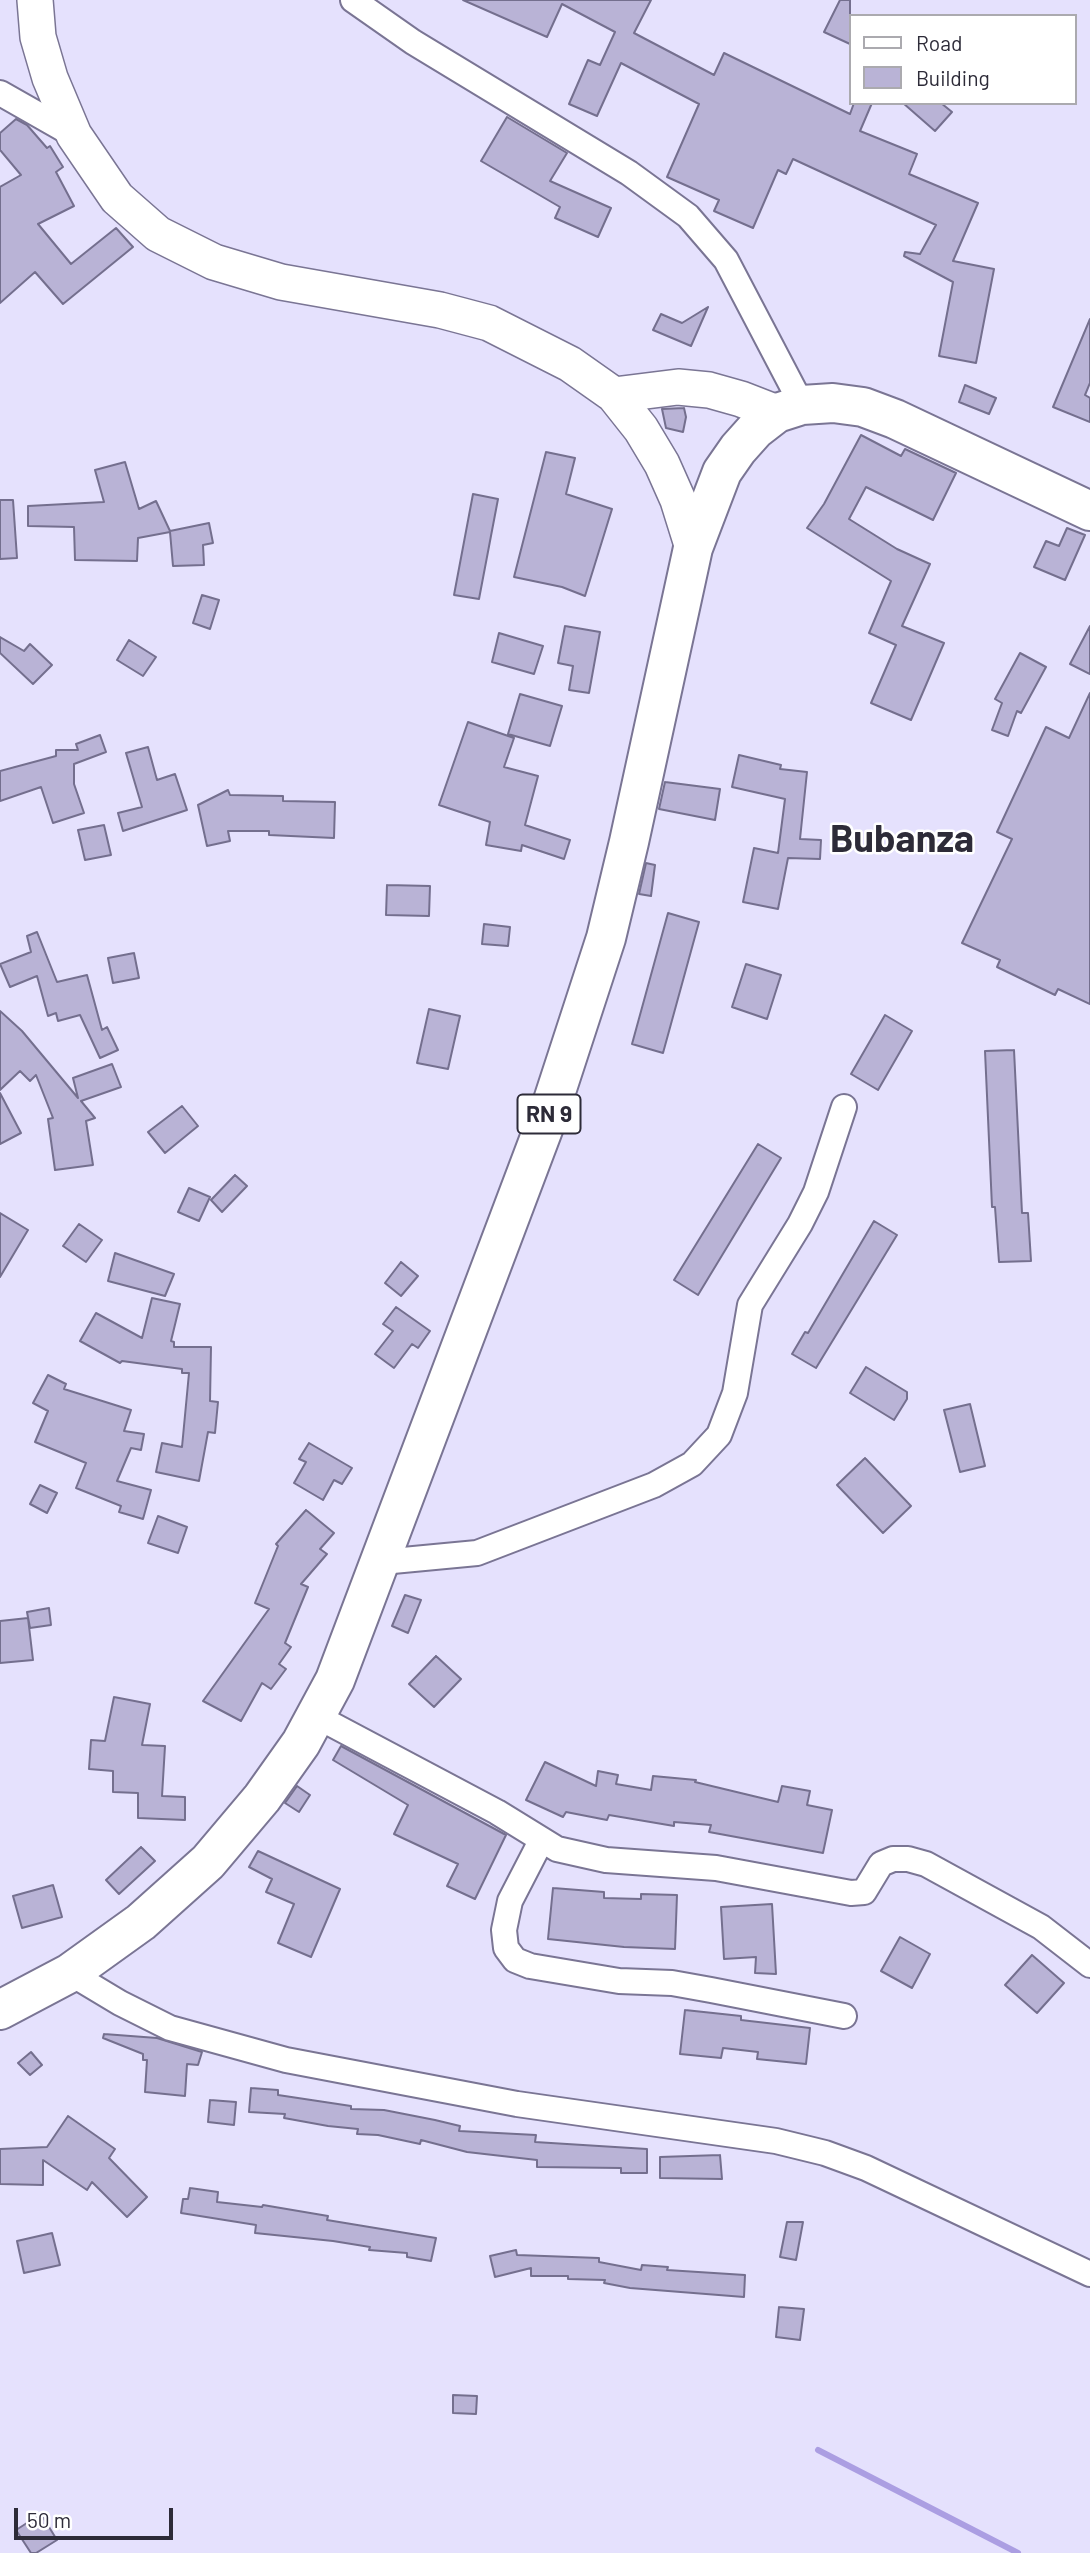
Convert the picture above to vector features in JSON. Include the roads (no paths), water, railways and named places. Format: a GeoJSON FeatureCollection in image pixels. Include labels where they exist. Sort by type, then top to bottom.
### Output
{"type":"FeatureCollection","features":[{"type":"Feature","properties":{"kind":"main road"},"geometry":{"type":"LineString","coordinates":[[35,0],[38,37],[50,78],[74,135],[117,198],[158,234],[214,262],[281,282],[440,310],[489,323],[570,364],[614,395],[641,429],[662,464],[678,499],[693,548]]}},
{"type":"Feature","properties":{"kind":"main road"},"geometry":{"type":"LineString","coordinates":[[614,395],[678,387],[709,390],[790,409],[833,403],[874,411],[1090,512]]}},
{"type":"Feature","properties":{"kind":"main road","name":"RN 9"},"geometry":{"type":"LineString","coordinates":[[6,1998],[70,1973],[141,1922],[208,1862],[262,1798],[316,1716],[335,1680],[382,1562],[548,1116],[606,938],[693,548],[722,472],[755,430],[790,409]]}},
{"type":"Feature","properties":{"kind":"street"},"geometry":{"type":"LineString","coordinates":[[353,0],[413,42],[629,173],[688,216],[726,260],[790,409]]}},
{"type":"Feature","properties":{"kind":"street"},"geometry":{"type":"LineString","coordinates":[[0,93],[74,135]]}},
{"type":"Feature","properties":{"kind":"street"},"geometry":{"type":"LineString","coordinates":[[382,1562],[477,1553],[654,1485],[692,1464],[719,1435],[735,1393],[750,1305],[800,1224],[816,1192],[844,1107]]}},
{"type":"Feature","properties":{"kind":"street"},"geometry":{"type":"LineString","coordinates":[[316,1716],[497,1812],[557,1849],[606,1860],[716,1868],[851,1893],[864,1892],[881,1864],[893,1859],[908,1859],[926,1864],[1041,1927],[1090,1965]]}},
{"type":"Feature","properties":{"kind":"street"},"geometry":{"type":"LineString","coordinates":[[541,1841],[510,1901],[504,1930],[506,1948],[515,1960],[530,1966],[619,1981],[672,1983],[844,2016]]}},
{"type":"Feature","properties":{"kind":"street"},"geometry":{"type":"LineString","coordinates":[[70,1973],[120,2003],[170,2028],[286,2060],[517,2105],[776,2141],[825,2153],[866,2168],[1090,2274]]}},
{"type":"Feature","properties":{"kind":"waterway"},"geometry":{"type":"LineString","coordinates":[[818,2450],[1018,2553]]}},
{"type":"Feature","properties":{"kind":"district","name":"Bubanza"},"geometry":{"type":"Point","coordinates":[902,839]}}]}
